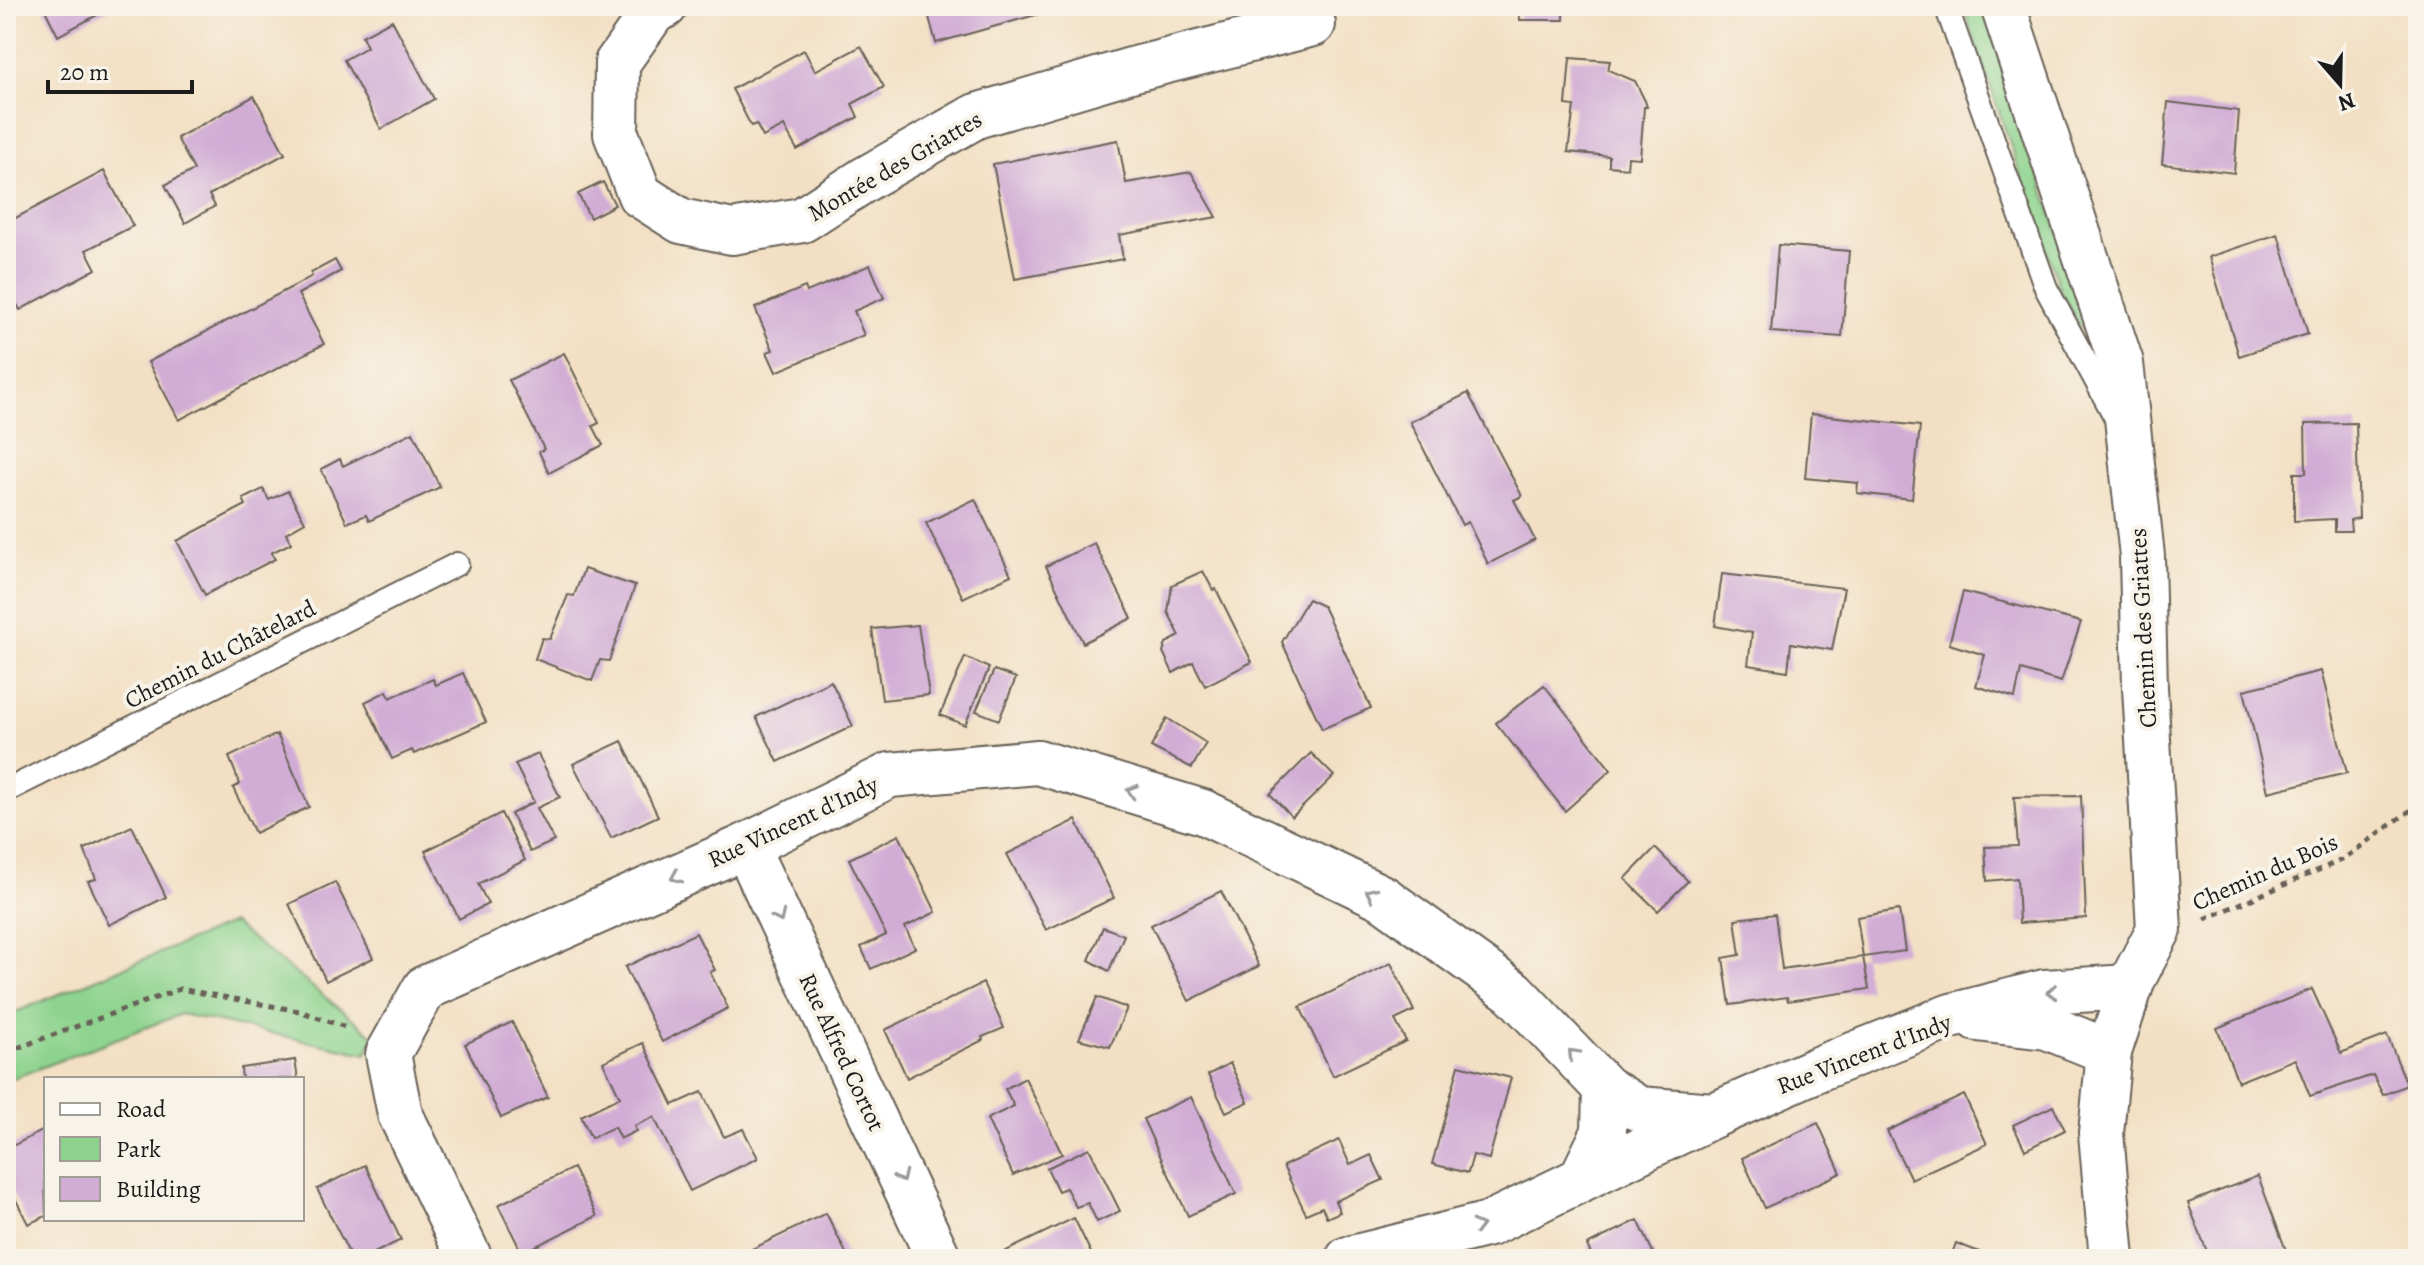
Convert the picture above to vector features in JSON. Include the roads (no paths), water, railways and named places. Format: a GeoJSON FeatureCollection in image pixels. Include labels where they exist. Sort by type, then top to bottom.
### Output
{"type":"FeatureCollection","features":[{"type":"Feature","properties":{"kind":"street","name":"Montée des Griattes"},"geometry":{"type":"LineString","coordinates":[[665,6],[654,11],[617,63],[616,134],[640,195],[681,221],[732,232],[802,220],[867,178],[976,116],[1131,70],[1313,24]]}},
{"type":"Feature","properties":{"kind":"street","name":"Chemin des Griattes"},"geometry":{"type":"LineString","coordinates":[[2003,6],[2121,363],[2142,556],[2145,688],[2159,929],[2130,987],[2109,1052],[2101,1133],[2112,1259]]}},
{"type":"Feature","properties":{"kind":"street","name":"Rue Vincent d'Indy"},"geometry":{"type":"LineString","coordinates":[[470,1259],[400,1114],[388,1054],[425,988],[746,846],[890,775],[1038,762],[1203,812],[1383,898],[1513,992],[1605,1088],[1639,1109],[1714,1115]]}},
{"type":"Feature","properties":{"kind":"street","name":"Rue Alfred Cortot"},"geometry":{"type":"LineString","coordinates":[[746,846],[939,1259]]}},
{"type":"Feature","properties":{"kind":"street"},"geometry":{"type":"LineString","coordinates":[[1951,1016],[2044,992],[2130,987]]}},
{"type":"Feature","properties":{"kind":"street","name":"Rue Vincent d'Indy"},"geometry":{"type":"LineString","coordinates":[[1348,1259],[1489,1224],[1714,1115],[1820,1068],[1951,1016],[2047,1027],[2109,1052]]}},
{"type":"Feature","properties":{"kind":"street"},"geometry":{"type":"LineString","coordinates":[[1581,1179],[1604,1132],[1605,1088]]}},
{"type":"Feature","properties":{"kind":"lane"},"geometry":{"type":"LineString","coordinates":[[1946,6],[2046,288],[2130,444]]}},
{"type":"Feature","properties":{"kind":"lane","name":"Chemin du Châtelard"},"geometry":{"type":"LineString","coordinates":[[6,791],[457,564]]}}]}
